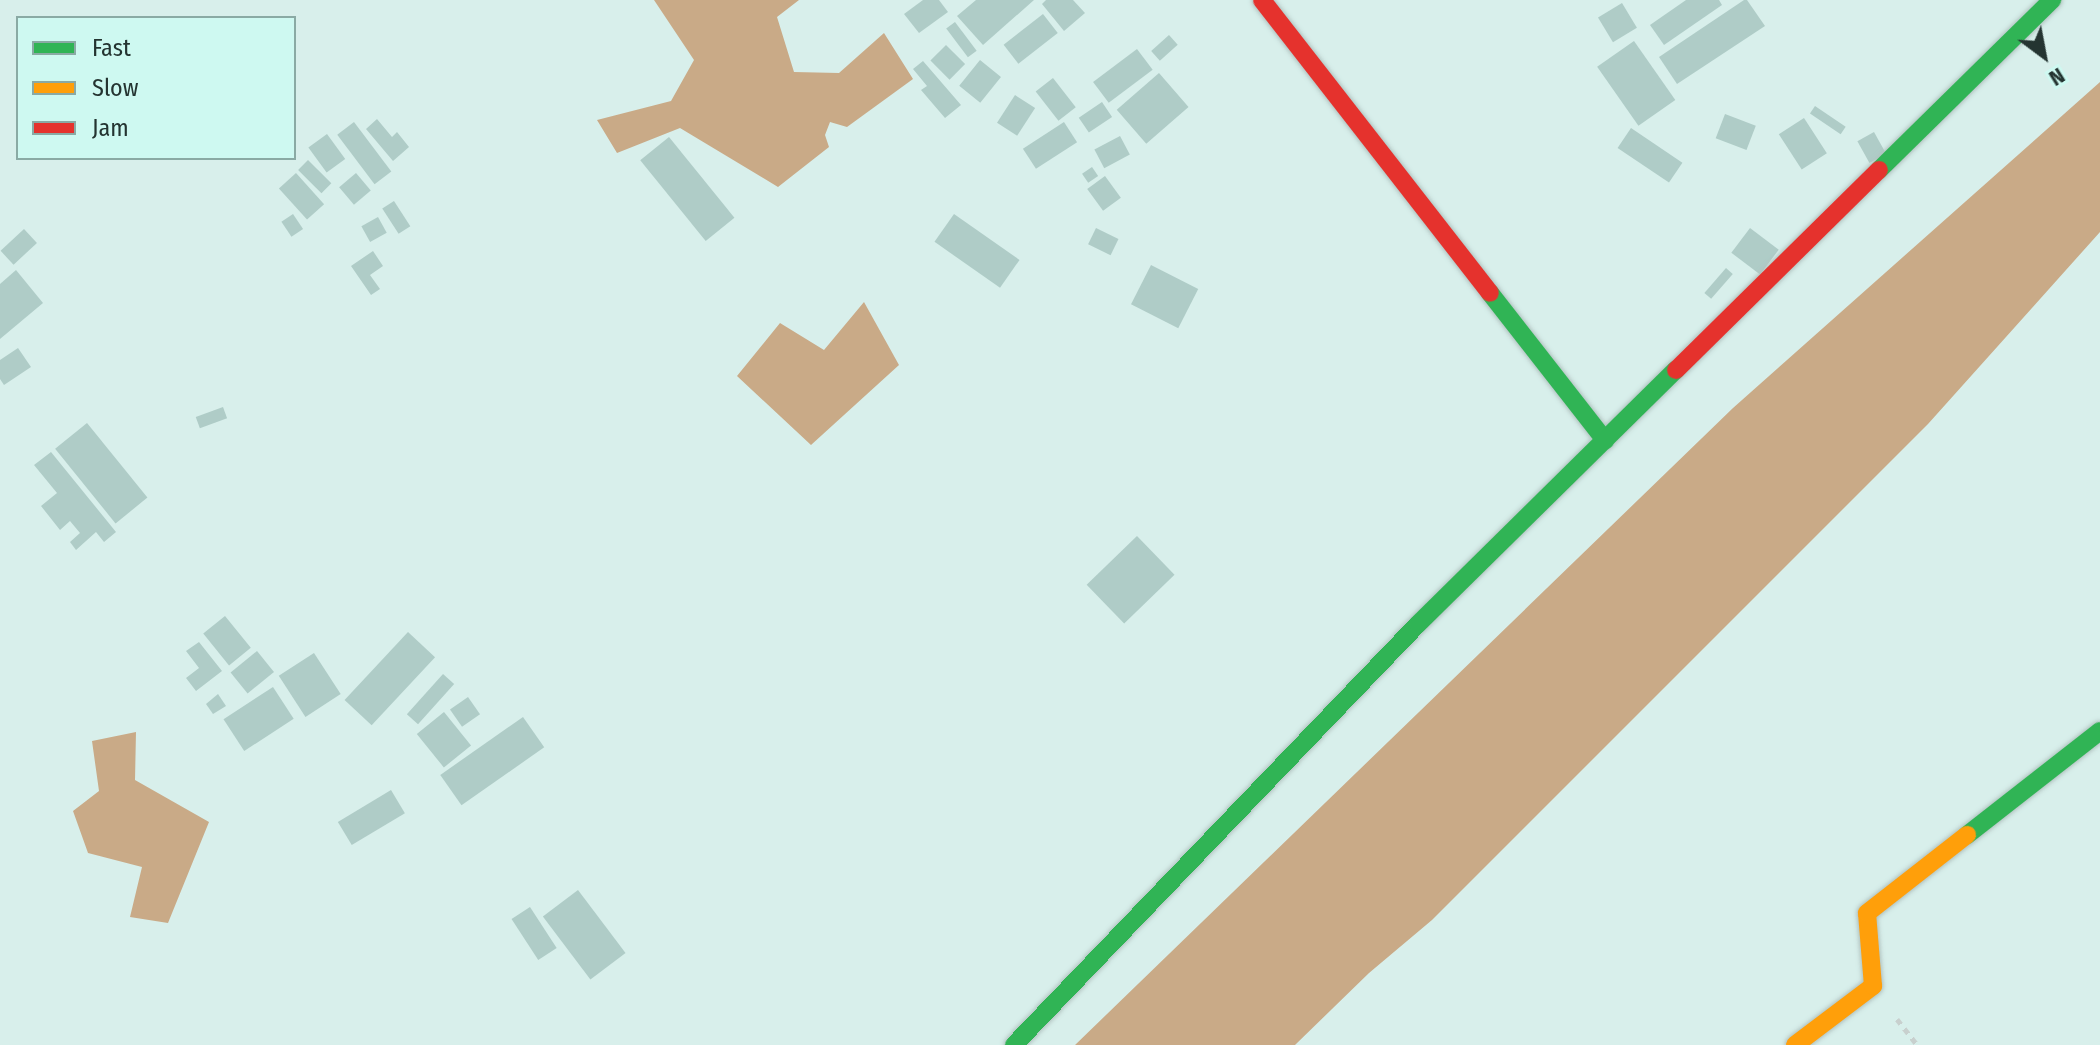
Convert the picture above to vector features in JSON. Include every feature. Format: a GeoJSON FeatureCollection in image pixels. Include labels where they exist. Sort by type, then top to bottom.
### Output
{"type":"FeatureCollection","features":[{"type":"Feature","properties":{"kind":"street"},"geometry":{"type":"LineString","coordinates":[[1262,0],[1605,440]]}},
{"type":"Feature","properties":{"kind":"street"},"geometry":{"type":"LineString","coordinates":[[1014,1045],[1418,624],[2052,0]]}},
{"type":"Feature","properties":{"kind":"street"},"geometry":{"type":"LineString","coordinates":[[1795,1045],[1873,986],[1867,913],[2100,731]]}},
{"type":"Feature","properties":{"kind":"shaded area"},"geometry":{"type":"Polygon","coordinates":[[[654,0],[799,0],[777,17],[794,72],[839,73],[884,33],[913,79],[847,127],[830,122],[825,135],[829,147],[778,187],[680,128],[617,153],[597,120],[671,101],[694,60],[654,0]]]}},
{"type":"Feature","properties":{"kind":"shaded area"},"geometry":{"type":"Polygon","coordinates":[[[2100,82],[2100,232],[1928,424],[1432,920],[1369,973],[1295,1045],[1075,1045],[1733,408],[2100,82]]]}},
{"type":"Feature","properties":{"kind":"shaded area"},"geometry":{"type":"Polygon","coordinates":[[[864,302],[899,365],[811,445],[737,376],[780,323],[824,350],[864,302]]]}},
{"type":"Feature","properties":{"kind":"shaded area"},"geometry":{"type":"Polygon","coordinates":[[[136,732],[135,780],[209,822],[168,923],[130,917],[142,867],[88,853],[73,811],[99,791],[92,741],[136,732]]]}},
{"type":"Feature","properties":{"kind":"building"},"geometry":{"type":"Polygon","coordinates":[[[923,0],[939,0],[948,12],[919,33],[904,14],[923,0]]]}},
{"type":"Feature","properties":{"kind":"building"},"geometry":{"type":"Polygon","coordinates":[[[976,0],[1034,0],[983,45],[957,16],[976,0]]]}},
{"type":"Feature","properties":{"kind":"building"},"geometry":{"type":"Polygon","coordinates":[[[1046,0],[1073,0],[1085,13],[1064,31],[1042,4],[1046,0]]]}},
{"type":"Feature","properties":{"kind":"building"},"geometry":{"type":"Polygon","coordinates":[[[1686,0],[1719,0],[1722,5],[1664,45],[1650,25],[1686,0]]]}},
{"type":"Feature","properties":{"kind":"building"},"geometry":{"type":"Polygon","coordinates":[[[1744,0],[1765,26],[1677,84],[1659,57],[1744,0]]]}},
{"type":"Feature","properties":{"kind":"building"},"geometry":{"type":"Polygon","coordinates":[[[1622,3],[1637,28],[1613,42],[1598,17],[1622,3]]]}},
{"type":"Feature","properties":{"kind":"building"},"geometry":{"type":"Polygon","coordinates":[[[1043,14],[1058,33],[1018,64],[1004,45],[1043,14]]]}},
{"type":"Feature","properties":{"kind":"building"},"geometry":{"type":"Polygon","coordinates":[[[955,22],[977,51],[968,57],[946,29],[955,22]]]}},
{"type":"Feature","properties":{"kind":"building"},"geometry":{"type":"Polygon","coordinates":[[[1169,35],[1178,45],[1160,61],[1151,51],[1169,35]]]}},
{"type":"Feature","properties":{"kind":"building"},"geometry":{"type":"Polygon","coordinates":[[[1634,41],[1675,100],[1638,126],[1597,67],[1634,41]]]}},
{"type":"Feature","properties":{"kind":"building"},"geometry":{"type":"Polygon","coordinates":[[[946,45],[965,64],[950,80],[930,61],[946,45]]]}},
{"type":"Feature","properties":{"kind":"building"},"geometry":{"type":"Polygon","coordinates":[[[1137,49],[1153,70],[1109,103],[1093,82],[1137,49]]]}},
{"type":"Feature","properties":{"kind":"building"},"geometry":{"type":"Polygon","coordinates":[[[980,60],[1001,77],[980,103],[959,86],[980,60]]]}},
{"type":"Feature","properties":{"kind":"building"},"geometry":{"type":"Polygon","coordinates":[[[923,61],[961,105],[945,118],[921,90],[927,86],[913,69],[923,61]]]}},
{"type":"Feature","properties":{"kind":"building"},"geometry":{"type":"Polygon","coordinates":[[[1159,73],[1189,107],[1146,144],[1117,110],[1159,73]]]}},
{"type":"Feature","properties":{"kind":"building"},"geometry":{"type":"Polygon","coordinates":[[[1053,78],[1076,107],[1058,121],[1036,92],[1053,78]]]}},
{"type":"Feature","properties":{"kind":"building"},"geometry":{"type":"Polygon","coordinates":[[[1015,95],[1035,108],[1017,136],[997,123],[1015,95]]]}},
{"type":"Feature","properties":{"kind":"building"},"geometry":{"type":"Polygon","coordinates":[[[1102,102],[1112,117],[1089,133],[1079,118],[1102,102]]]}},
{"type":"Feature","properties":{"kind":"building"},"geometry":{"type":"Polygon","coordinates":[[[1815,106],[1846,127],[1841,134],[1810,113],[1815,106]]]}},
{"type":"Feature","properties":{"kind":"building"},"geometry":{"type":"Polygon","coordinates":[[[1725,114],[1756,126],[1746,150],[1716,138],[1725,114]]]}},
{"type":"Feature","properties":{"kind":"building"},"geometry":{"type":"Polygon","coordinates":[[[1804,118],[1827,153],[1802,170],[1779,134],[1804,118]]]}},
{"type":"Feature","properties":{"kind":"building"},"geometry":{"type":"Polygon","coordinates":[[[377,119],[392,137],[397,132],[409,147],[393,161],[366,129],[377,119]]]}},
{"type":"Feature","properties":{"kind":"building"},"geometry":{"type":"Polygon","coordinates":[[[354,122],[391,172],[375,184],[337,135],[354,122]]]}},
{"type":"Feature","properties":{"kind":"building"},"geometry":{"type":"Polygon","coordinates":[[[1064,122],[1077,142],[1036,169],[1023,149],[1064,122]]]}},
{"type":"Feature","properties":{"kind":"building"},"geometry":{"type":"Polygon","coordinates":[[[1631,128],[1682,163],[1669,183],[1618,148],[1631,128]]]}},
{"type":"Feature","properties":{"kind":"building"},"geometry":{"type":"Polygon","coordinates":[[[1874,132],[1886,154],[1870,163],[1857,141],[1874,132]]]}},
{"type":"Feature","properties":{"kind":"building"},"geometry":{"type":"Polygon","coordinates":[[[327,134],[345,159],[327,173],[308,148],[327,134]]]}},
{"type":"Feature","properties":{"kind":"building"},"geometry":{"type":"Polygon","coordinates":[[[1120,136],[1130,155],[1104,168],[1094,150],[1120,136]]]}},
{"type":"Feature","properties":{"kind":"building"},"geometry":{"type":"Polygon","coordinates":[[[669,137],[734,218],[706,241],[640,160],[669,137]]]}},
{"type":"Feature","properties":{"kind":"building"},"geometry":{"type":"Polygon","coordinates":[[[308,160],[331,183],[321,193],[298,170],[308,160]]]}},
{"type":"Feature","properties":{"kind":"building"},"geometry":{"type":"Polygon","coordinates":[[[1092,167],[1098,176],[1088,183],[1082,174],[1092,167]]]}},
{"type":"Feature","properties":{"kind":"building"},"geometry":{"type":"Polygon","coordinates":[[[296,173],[324,204],[307,220],[279,188],[296,173]]]}},
{"type":"Feature","properties":{"kind":"building"},"geometry":{"type":"Polygon","coordinates":[[[356,173],[371,191],[354,205],[339,187],[356,173]]]}},
{"type":"Feature","properties":{"kind":"building"},"geometry":{"type":"Polygon","coordinates":[[[1105,176],[1121,198],[1103,211],[1087,189],[1105,176]]]}},
{"type":"Feature","properties":{"kind":"building"},"geometry":{"type":"Polygon","coordinates":[[[394,201],[410,226],[399,234],[382,209],[394,201]]]}},
{"type":"Feature","properties":{"kind":"building"},"geometry":{"type":"Polygon","coordinates":[[[293,214],[303,229],[291,237],[281,222],[293,214]]]}},
{"type":"Feature","properties":{"kind":"building"},"geometry":{"type":"Polygon","coordinates":[[[954,214],[1020,260],[1000,288],[934,242],[954,214]]]}},
{"type":"Feature","properties":{"kind":"building"},"geometry":{"type":"Polygon","coordinates":[[[378,217],[387,233],[370,242],[361,226],[378,217]]]}},
{"type":"Feature","properties":{"kind":"building"},"geometry":{"type":"Polygon","coordinates":[[[1096,228],[1118,239],[1111,255],[1088,244],[1096,228]]]}},
{"type":"Feature","properties":{"kind":"building"},"geometry":{"type":"Polygon","coordinates":[[[1750,228],[1779,250],[1760,274],[1731,253],[1750,228]]]}},
{"type":"Feature","properties":{"kind":"building"},"geometry":{"type":"Polygon","coordinates":[[[24,229],[37,243],[14,265],[1,251],[24,229]]]}},
{"type":"Feature","properties":{"kind":"building"},"geometry":{"type":"Polygon","coordinates":[[[373,251],[383,266],[370,275],[380,289],[371,295],[351,266],[373,251]]]}},
{"type":"Feature","properties":{"kind":"building"},"geometry":{"type":"Polygon","coordinates":[[[1151,265],[1198,289],[1178,328],[1131,304],[1151,265]]]}},
{"type":"Feature","properties":{"kind":"building"},"geometry":{"type":"Polygon","coordinates":[[[1726,268],[1733,274],[1711,299],[1704,293],[1726,268]]]}},
{"type":"Feature","properties":{"kind":"building"},"geometry":{"type":"Polygon","coordinates":[[[16,270],[43,303],[0,339],[0,284],[16,270]]]}},
{"type":"Feature","properties":{"kind":"building"},"geometry":{"type":"Polygon","coordinates":[[[18,348],[31,367],[4,385],[0,379],[0,360],[18,348]]]}},
{"type":"Feature","properties":{"kind":"building"},"geometry":{"type":"Polygon","coordinates":[[[223,407],[227,418],[200,428],[196,417],[223,407]]]}},
{"type":"Feature","properties":{"kind":"building"},"geometry":{"type":"Polygon","coordinates":[[[87,423],[147,498],[116,523],[55,449],[87,423]]]}},
{"type":"Feature","properties":{"kind":"building"},"geometry":{"type":"Polygon","coordinates":[[[51,452],[116,532],[104,542],[96,532],[76,550],[70,542],[80,533],[70,521],[60,530],[41,506],[57,493],[34,465],[51,452]]]}},
{"type":"Feature","properties":{"kind":"building"},"geometry":{"type":"Polygon","coordinates":[[[1137,536],[1175,575],[1124,623],[1087,585],[1137,536]]]}},
{"type":"Feature","properties":{"kind":"building"},"geometry":{"type":"Polygon","coordinates":[[[225,616],[251,648],[229,665],[203,634],[225,616]]]}},
{"type":"Feature","properties":{"kind":"building"},"geometry":{"type":"Polygon","coordinates":[[[408,632],[435,657],[372,725],[345,700],[408,632]]]}},
{"type":"Feature","properties":{"kind":"building"},"geometry":{"type":"Polygon","coordinates":[[[199,642],[222,671],[196,691],[186,678],[199,668],[186,651],[199,642]]]}},
{"type":"Feature","properties":{"kind":"building"},"geometry":{"type":"Polygon","coordinates":[[[257,651],[274,672],[248,693],[231,672],[257,651]]]}},
{"type":"Feature","properties":{"kind":"building"},"geometry":{"type":"Polygon","coordinates":[[[314,653],[341,694],[305,717],[279,676],[314,653]]]}},
{"type":"Feature","properties":{"kind":"building"},"geometry":{"type":"Polygon","coordinates":[[[443,674],[454,684],[418,724],[407,714],[443,674]]]}},
{"type":"Feature","properties":{"kind":"building"},"geometry":{"type":"Polygon","coordinates":[[[273,687],[294,719],[244,751],[224,719],[273,687]]]}},
{"type":"Feature","properties":{"kind":"building"},"geometry":{"type":"Polygon","coordinates":[[[218,694],[226,706],[213,714],[206,704],[218,694]]]}},
{"type":"Feature","properties":{"kind":"building"},"geometry":{"type":"Polygon","coordinates":[[[468,697],[480,714],[462,727],[450,710],[468,697]]]}},
{"type":"Feature","properties":{"kind":"building"},"geometry":{"type":"Polygon","coordinates":[[[444,712],[471,745],[444,767],[417,734],[444,712]]]}},
{"type":"Feature","properties":{"kind":"building"},"geometry":{"type":"Polygon","coordinates":[[[523,717],[544,747],[461,805],[440,775],[523,717]]]}},
{"type":"Feature","properties":{"kind":"building"},"geometry":{"type":"Polygon","coordinates":[[[391,790],[405,813],[352,845],[338,822],[391,790]]]}},
{"type":"Feature","properties":{"kind":"building"},"geometry":{"type":"Polygon","coordinates":[[[578,890],[626,953],[590,980],[543,916],[578,890]]]}},
{"type":"Feature","properties":{"kind":"building"},"geometry":{"type":"Polygon","coordinates":[[[530,907],[557,948],[538,960],[512,919],[530,907]]]}},
{"type":"Feature","properties":{"kind":"traffic: fast"},"geometry":{"type":"LineString","coordinates":[[1879,170],[2052,0]]}},
{"type":"Feature","properties":{"kind":"traffic: fast"},"geometry":{"type":"LineString","coordinates":[[1490,293],[1605,440]]}},
{"type":"Feature","properties":{"kind":"traffic: fast"},"geometry":{"type":"LineString","coordinates":[[1014,1045],[1418,624],[1676,370]]}},
{"type":"Feature","properties":{"kind":"traffic: fast"},"geometry":{"type":"LineString","coordinates":[[1967,835],[2100,731]]}},
{"type":"Feature","properties":{"kind":"traffic: slow"},"geometry":{"type":"LineString","coordinates":[[1795,1045],[1873,986],[1867,913],[1967,835]]}},
{"type":"Feature","properties":{"kind":"traffic: jam"},"geometry":{"type":"LineString","coordinates":[[1262,0],[1490,293]]}},
{"type":"Feature","properties":{"kind":"traffic: jam"},"geometry":{"type":"LineString","coordinates":[[1676,370],[1879,170]]}}]}
